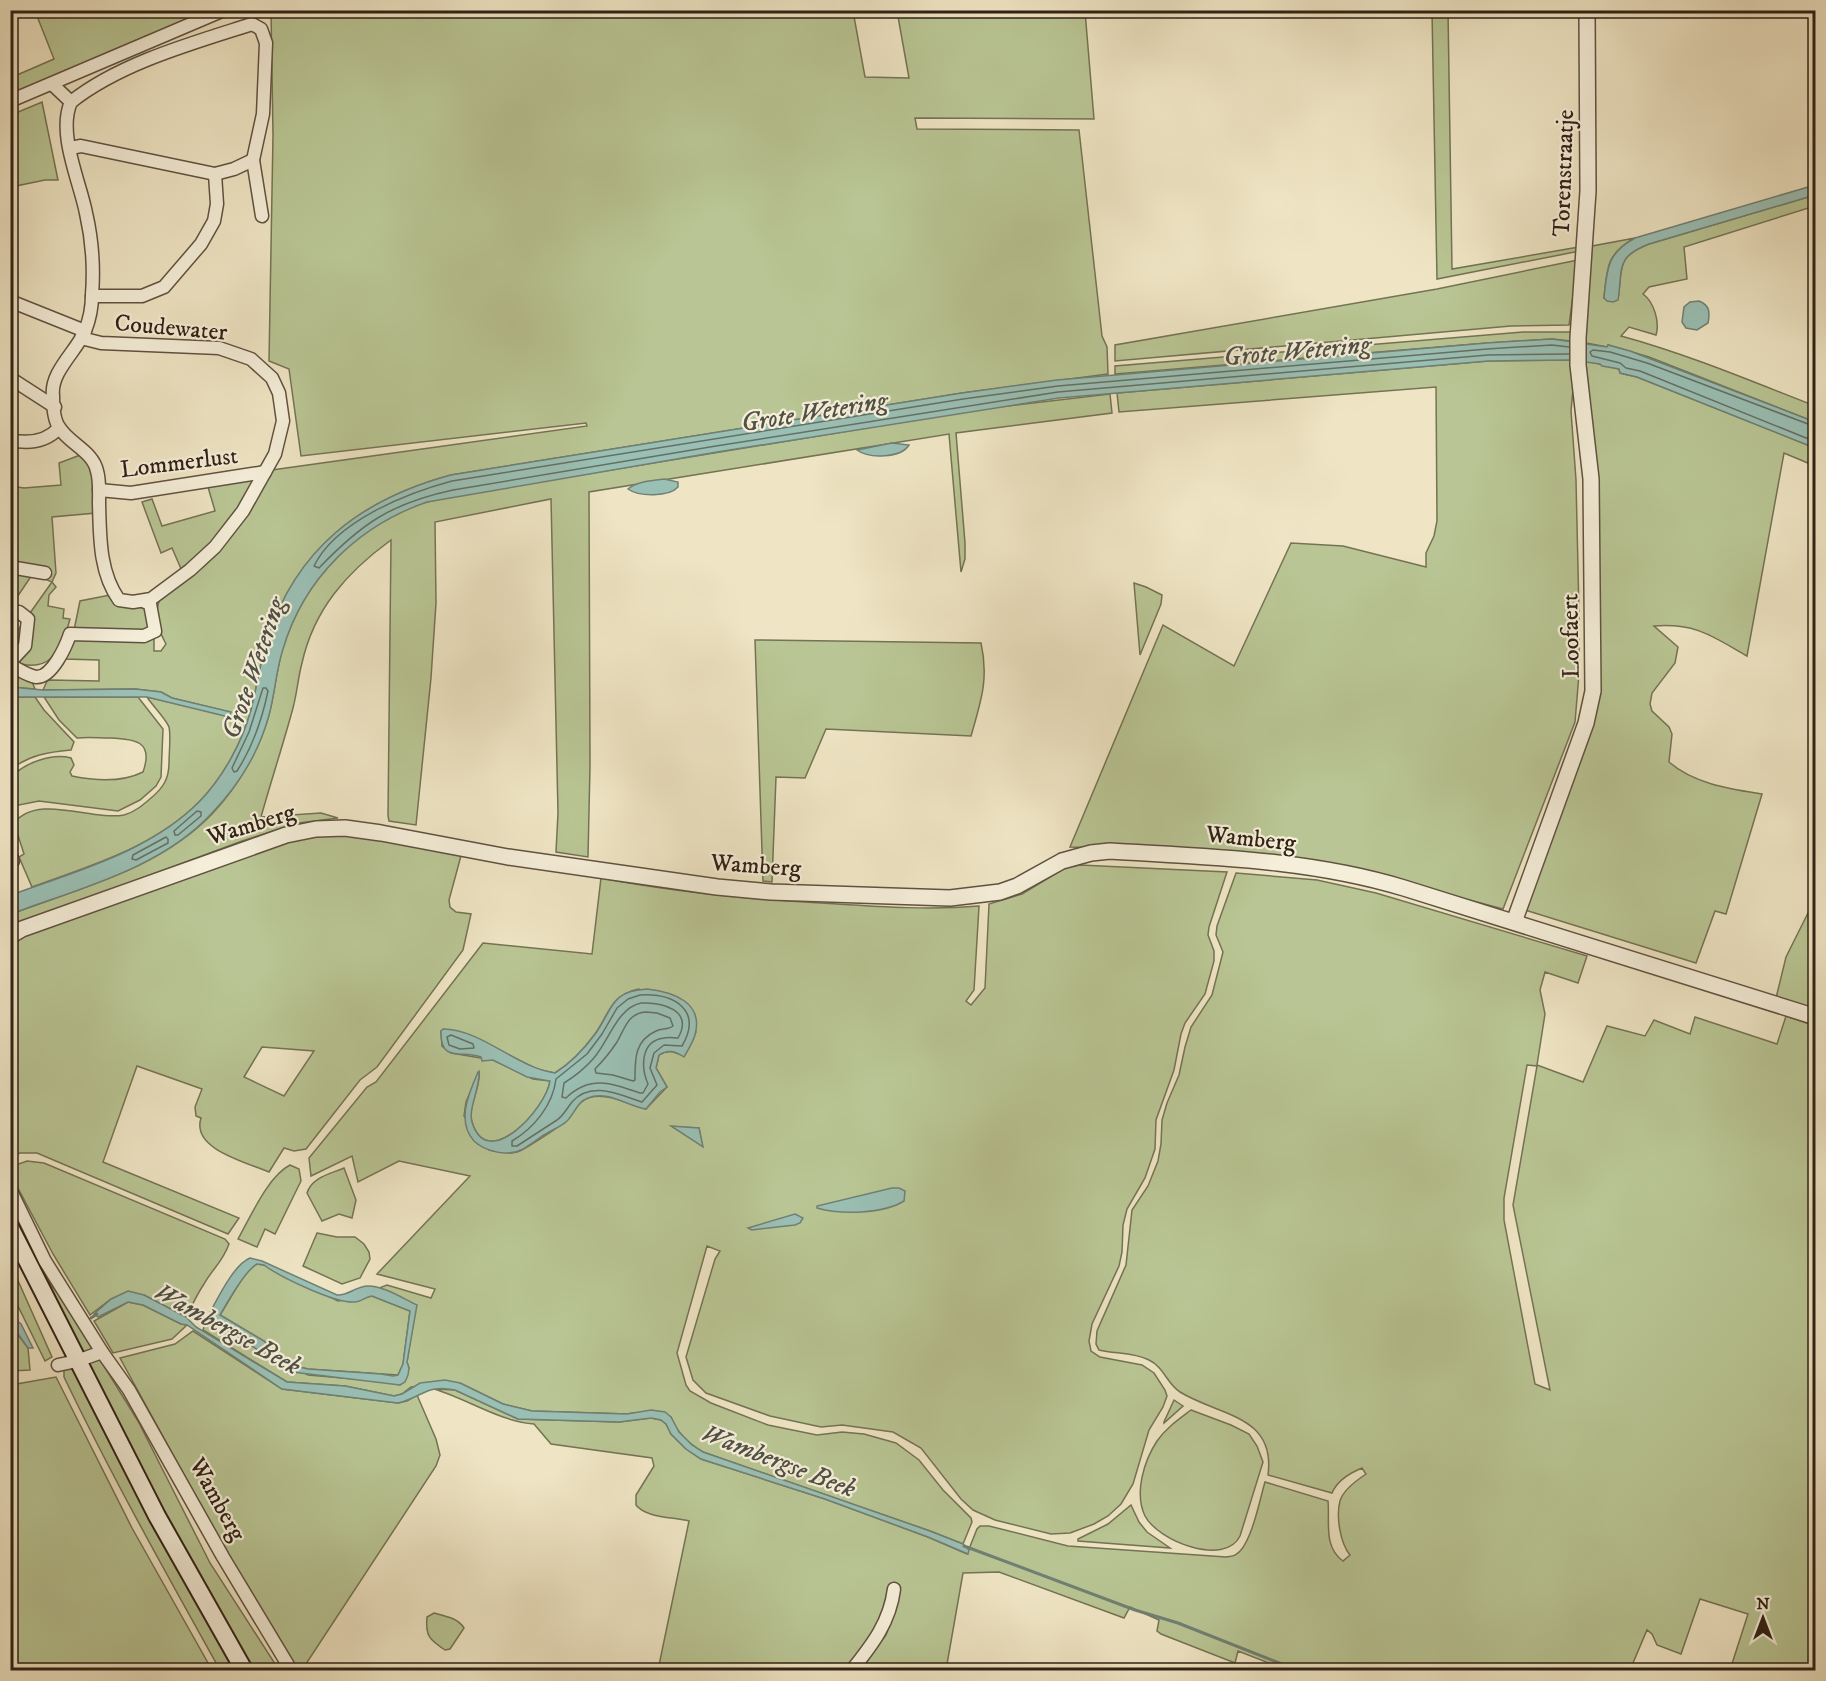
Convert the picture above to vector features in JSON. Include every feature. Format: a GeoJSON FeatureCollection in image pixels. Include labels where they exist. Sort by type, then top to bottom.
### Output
{"type":"FeatureCollection","features":[{"type":"Feature","properties":{"kind":"main road"},"geometry":{"type":"LineString","coordinates":[[10,1227],[157,1516],[244,1671]]}},
{"type":"Feature","properties":{"kind":"street"},"geometry":{"type":"LineString","coordinates":[[10,101],[224,10]]}},
{"type":"Feature","properties":{"kind":"street","name":"Torenstraatje"},"geometry":{"type":"LineString","coordinates":[[1578,338],[1588,191],[1587,10]]}},
{"type":"Feature","properties":{"kind":"street"},"geometry":{"type":"LineString","coordinates":[[52,84],[71,102],[87,89],[165,52],[252,24],[261,29],[266,43],[263,114],[253,160],[262,216]]}},
{"type":"Feature","properties":{"kind":"street","name":"Coudewater"},"geometry":{"type":"LineString","coordinates":[[59,428],[52,393],[57,376],[83,334],[92,296],[91,250],[87,214],[66,130],[71,102]]}},
{"type":"Feature","properties":{"kind":"street"},"geometry":{"type":"LineString","coordinates":[[70,148],[81,146],[215,174],[234,169],[253,160]]}},
{"type":"Feature","properties":{"kind":"street","name":"Coudewater"},"geometry":{"type":"LineString","coordinates":[[92,296],[142,296],[164,286],[201,244],[214,221],[218,204],[215,174]]}},
{"type":"Feature","properties":{"kind":"street","name":"Coudewater"},"geometry":{"type":"LineString","coordinates":[[10,301],[101,342],[219,348],[251,359],[272,378],[279,393],[283,421],[275,454],[243,511],[215,547],[190,570],[151,599],[143,601]]}},
{"type":"Feature","properties":{"kind":"street","name":"Loofaert"},"geometry":{"type":"LineString","coordinates":[[1510,921],[1586,723],[1593,691],[1591,479],[1578,365],[1578,338]]}},
{"type":"Feature","properties":{"kind":"street"},"geometry":{"type":"LineString","coordinates":[[10,378],[55,407]]}},
{"type":"Feature","properties":{"kind":"street"},"geometry":{"type":"LineString","coordinates":[[10,440],[25,444],[51,437],[59,428],[86,453],[97,469],[100,536],[106,576],[119,600],[143,601],[150,604],[155,631],[144,636],[70,634],[64,650],[45,675],[34,677],[10,663],[25,646],[28,619],[20,612]]}},
{"type":"Feature","properties":{"kind":"street","name":"Lommerlust"},"geometry":{"type":"LineString","coordinates":[[99,490],[131,493],[265,472]]}},
{"type":"Feature","properties":{"kind":"street"},"geometry":{"type":"LineString","coordinates":[[10,567],[45,573]]}},
{"type":"Feature","properties":{"kind":"street","name":"Wamberg"},"geometry":{"type":"LineString","coordinates":[[10,936],[22,929],[286,835],[316,829],[345,828],[508,857],[717,888],[926,898],[982,896],[1000,892],[1017,886],[1062,861],[1091,853],[1110,851],[1210,857],[1335,872],[1393,885],[1510,921]]}},
{"type":"Feature","properties":{"kind":"street"},"geometry":{"type":"LineString","coordinates":[[1510,921],[1815,1017]]}},
{"type":"Feature","properties":{"kind":"street","name":"Wamberg"},"geometry":{"type":"LineString","coordinates":[[10,1189],[45,1261],[102,1352],[129,1390],[223,1557],[291,1671]]}},
{"type":"Feature","properties":{"kind":"street"},"geometry":{"type":"LineString","coordinates":[[58,1365],[102,1352]]}},
{"type":"Feature","properties":{"kind":"street"},"geometry":{"type":"LineString","coordinates":[[852,1671],[880,1634],[892,1606],[894,1589]]}},
{"type":"Feature","properties":{"kind":"green space"},"geometry":{"type":"Polygon","coordinates":[[[35,11],[216,11],[11,98],[10,78],[54,59],[35,11]]]}},
{"type":"Feature","properties":{"kind":"green space"},"geometry":{"type":"Polygon","coordinates":[[[271,11],[853,11],[865,77],[909,78],[897,11],[1085,11],[1094,119],[915,118],[917,129],[1079,130],[1102,336],[1107,347],[1108,374],[962,393],[451,475],[389,498],[361,513],[336,532],[314,554],[295,579],[280,607],[267,640],[251,710],[237,747],[224,770],[200,801],[163,831],[143,843],[100,862],[32,887],[19,857],[24,854],[14,823],[24,814],[51,809],[96,815],[124,815],[145,803],[159,791],[164,783],[169,769],[169,727],[147,697],[229,716],[230,712],[172,698],[161,692],[135,689],[43,690],[47,681],[50,680],[99,681],[99,660],[64,659],[73,635],[80,601],[110,595],[147,605],[154,638],[154,651],[161,651],[166,644],[158,623],[159,601],[192,572],[272,470],[587,426],[586,423],[301,456],[289,369],[269,361],[273,135],[271,11]]]}},
{"type":"Feature","properties":{"kind":"green space"},"geometry":{"type":"Polygon","coordinates":[[[1432,11],[1448,11],[1452,269],[1580,247],[1580,251],[1437,279],[1432,11]]]}},
{"type":"Feature","properties":{"kind":"green space"},"geometry":{"type":"Polygon","coordinates":[[[42,102],[58,180],[45,180],[11,187],[11,115],[42,102]]]}},
{"type":"Feature","properties":{"kind":"green space"},"geometry":{"type":"Polygon","coordinates":[[[1815,195],[1815,206],[1684,247],[1687,279],[1649,287],[1643,294],[1655,313],[1656,335],[1629,327],[1621,336],[1695,359],[1815,406],[1815,422],[1649,357],[1608,345],[1607,347],[1581,342],[1587,247],[1635,238],[1618,250],[1607,270],[1604,298],[1618,299],[1623,265],[1626,259],[1638,249],[1815,195]]]}},
{"type":"Feature","properties":{"kind":"green space"},"geometry":{"type":"Polygon","coordinates":[[[1578,260],[1569,325],[1511,326],[1115,361],[1115,345],[1437,289],[1578,260]]]}},
{"type":"Feature","properties":{"kind":"green space"},"geometry":{"type":"Polygon","coordinates":[[[1523,332],[1571,332],[1571,341],[1552,339],[1487,343],[1115,374],[1115,366],[1523,332]]]}},
{"type":"Feature","properties":{"kind":"green space"},"geometry":{"type":"Polygon","coordinates":[[[1572,360],[1574,379],[1571,411],[1576,480],[1579,613],[1579,674],[1575,722],[1503,909],[1354,869],[1162,850],[1070,847],[1163,625],[1234,666],[1291,543],[1343,546],[1426,567],[1426,553],[1434,536],[1437,521],[1436,387],[1119,412],[1117,393],[1488,361],[1572,360]]]}},
{"type":"Feature","properties":{"kind":"green space"},"geometry":{"type":"Polygon","coordinates":[[[1584,360],[1619,369],[1620,373],[1637,377],[1815,448],[1815,466],[1784,453],[1747,656],[1703,632],[1681,627],[1654,626],[1678,647],[1675,663],[1652,693],[1650,704],[1652,711],[1669,727],[1672,734],[1669,762],[1690,776],[1701,780],[1762,794],[1726,914],[1715,911],[1696,963],[1525,910],[1598,706],[1595,516],[1584,360]]]}},
{"type":"Feature","properties":{"kind":"green space"},"geometry":{"type":"Polygon","coordinates":[[[1110,394],[1112,413],[956,433],[965,543],[965,559],[961,572],[949,434],[589,492],[588,857],[556,852],[558,813],[551,499],[435,522],[436,603],[416,825],[389,821],[388,816],[391,540],[360,565],[334,593],[315,626],[307,644],[293,708],[261,817],[321,813],[338,818],[299,823],[242,841],[11,929],[11,914],[118,875],[144,863],[169,849],[213,813],[239,780],[260,742],[269,715],[283,648],[291,626],[314,584],[346,548],[385,519],[418,505],[454,496],[981,409],[1110,394]]]}},
{"type":"Feature","properties":{"kind":"green space"},"geometry":{"type":"Polygon","coordinates":[[[83,454],[91,466],[96,513],[52,517],[56,573],[52,582],[45,579],[46,569],[11,564],[11,486],[24,488],[61,485],[59,463],[83,454]]]}},
{"type":"Feature","properties":{"kind":"green space"},"geometry":{"type":"Polygon","coordinates":[[[257,477],[223,532],[182,571],[172,548],[161,553],[142,502],[152,499],[162,526],[215,511],[208,487],[257,477]]]}},
{"type":"Feature","properties":{"kind":"green space"},"geometry":{"type":"Polygon","coordinates":[[[11,572],[32,575],[11,606],[11,572]]]}},
{"type":"Feature","properties":{"kind":"green space"},"geometry":{"type":"Polygon","coordinates":[[[52,582],[56,587],[49,595],[48,606],[64,609],[63,618],[70,619],[62,642],[51,658],[44,663],[24,665],[11,661],[10,636],[13,637],[52,582]]]}},
{"type":"Feature","properties":{"kind":"green space"},"geometry":{"type":"Polygon","coordinates":[[[1134,583],[1162,595],[1161,604],[1140,655],[1134,583]]]}},
{"type":"Feature","properties":{"kind":"green space"},"geometry":{"type":"Polygon","coordinates":[[[755,640],[981,643],[984,668],[981,701],[971,736],[826,729],[805,778],[776,777],[772,882],[763,881],[755,640]]]}},
{"type":"Feature","properties":{"kind":"green space"},"geometry":{"type":"Polygon","coordinates":[[[10,669],[30,677],[35,689],[11,687],[10,669]]]}},
{"type":"Feature","properties":{"kind":"green space"},"geometry":{"type":"Polygon","coordinates":[[[11,697],[35,697],[74,742],[71,750],[40,755],[25,760],[11,769],[11,697]]]}},
{"type":"Feature","properties":{"kind":"green space"},"geometry":{"type":"Polygon","coordinates":[[[44,697],[138,697],[163,729],[161,777],[156,786],[140,800],[118,811],[39,801],[14,806],[11,802],[11,778],[38,760],[55,757],[71,758],[74,765],[70,772],[72,776],[108,780],[135,776],[143,772],[146,762],[144,748],[134,741],[119,738],[77,738],[59,720],[44,697]]]}},
{"type":"Feature","properties":{"kind":"green space"},"geometry":{"type":"Polygon","coordinates":[[[337,831],[462,852],[449,900],[450,907],[456,912],[471,914],[463,950],[377,1067],[360,1080],[306,1149],[294,1151],[284,1148],[269,1172],[235,1159],[212,1146],[204,1138],[200,1129],[201,1118],[196,1116],[195,1107],[202,1089],[137,1066],[103,1162],[239,1218],[228,1234],[37,1153],[20,1153],[11,1157],[11,941],[289,837],[337,831]],[[262,1047],[244,1077],[284,1096],[314,1051],[262,1047]]]}},
{"type":"Feature","properties":{"kind":"green space"},"geometry":{"type":"Polygon","coordinates":[[[1080,865],[1227,872],[1209,927],[1208,935],[1214,951],[1214,961],[1205,994],[1185,1023],[1181,1034],[1174,1070],[1156,1120],[1155,1149],[1145,1178],[1127,1209],[1119,1266],[1092,1324],[1089,1341],[1091,1351],[1100,1357],[1142,1365],[1154,1373],[1167,1396],[1149,1430],[1133,1484],[1121,1504],[1108,1516],[1094,1524],[1070,1533],[1051,1534],[995,1520],[973,1510],[961,1499],[921,1448],[893,1432],[842,1425],[821,1427],[770,1416],[706,1393],[693,1380],[686,1357],[715,1259],[720,1251],[707,1246],[677,1353],[686,1385],[690,1391],[711,1403],[768,1425],[817,1435],[842,1432],[864,1434],[896,1443],[919,1460],[943,1490],[971,1518],[972,1522],[963,1544],[703,1452],[684,1438],[671,1417],[633,1413],[532,1411],[503,1404],[460,1383],[411,1387],[402,1394],[394,1396],[345,1386],[287,1382],[203,1330],[208,1316],[308,1375],[400,1385],[409,1368],[407,1362],[416,1305],[379,1288],[387,1285],[431,1298],[435,1289],[377,1274],[470,1176],[399,1161],[358,1182],[352,1156],[311,1176],[309,1158],[367,1087],[376,1082],[483,943],[592,954],[601,878],[689,892],[778,900],[908,908],[979,906],[974,990],[966,1001],[971,1005],[985,988],[989,904],[1022,894],[1065,868],[1080,865]],[[639,989],[616,1000],[586,1045],[555,1073],[537,1069],[467,1034],[441,1031],[442,1046],[451,1053],[493,1060],[533,1079],[550,1081],[546,1093],[528,1120],[502,1139],[490,1141],[479,1136],[471,1116],[479,1072],[466,1102],[464,1116],[489,1150],[514,1153],[521,1150],[565,1122],[587,1098],[605,1096],[646,1109],[667,1087],[656,1068],[659,1055],[675,1052],[684,1056],[696,1032],[639,989]],[[673,1127],[702,1145],[699,1128],[673,1127]]]}},
{"type":"Feature","properties":{"kind":"green space"},"geometry":{"type":"Polygon","coordinates":[[[1236,873],[1317,880],[1376,893],[1587,956],[1578,983],[1545,972],[1540,990],[1545,1014],[1537,1065],[1583,1082],[1607,1026],[1645,1036],[1654,1020],[1690,1034],[1695,1017],[1777,1044],[1786,1016],[1815,1026],[1815,1670],[1730,1670],[1748,1614],[1700,1599],[1681,1654],[1657,1645],[1652,1634],[1647,1630],[1630,1670],[1287,1670],[1238,1651],[1235,1663],[1161,1634],[1157,1631],[1159,1620],[1130,1607],[1124,1618],[999,1572],[963,1573],[946,1670],[860,1670],[886,1635],[893,1616],[885,1621],[849,1670],[658,1670],[689,1521],[653,1515],[636,1505],[636,1495],[654,1466],[652,1458],[551,1444],[534,1424],[508,1419],[434,1389],[455,1390],[518,1419],[619,1422],[651,1418],[661,1420],[686,1449],[701,1459],[825,1499],[967,1554],[977,1529],[980,1526],[989,1526],[1068,1546],[1233,1556],[1241,1551],[1246,1543],[1265,1482],[1328,1501],[1332,1549],[1343,1561],[1350,1555],[1340,1529],[1338,1514],[1340,1501],[1347,1489],[1366,1474],[1362,1468],[1344,1478],[1332,1493],[1268,1475],[1268,1455],[1263,1440],[1254,1429],[1242,1420],[1180,1392],[1149,1360],[1099,1350],[1096,1344],[1097,1331],[1126,1265],[1132,1210],[1148,1186],[1158,1161],[1162,1120],[1179,1075],[1191,1027],[1212,995],[1223,952],[1216,935],[1217,926],[1236,873]],[[1527,1065],[1504,1198],[1504,1220],[1535,1384],[1550,1390],[1513,1205],[1537,1066],[1527,1065]]]}},
{"type":"Feature","properties":{"kind":"green space"},"geometry":{"type":"Polygon","coordinates":[[[1815,899],[1815,1010],[1776,998],[1786,957],[1815,899]]]}},
{"type":"Feature","properties":{"kind":"green space"},"geometry":{"type":"Polygon","coordinates":[[[27,1161],[44,1163],[225,1239],[229,1244],[226,1251],[201,1288],[186,1317],[144,1295],[111,1299],[90,1315],[53,1254],[11,1175],[10,1167],[27,1161]]]}},
{"type":"Feature","properties":{"kind":"green space"},"geometry":{"type":"Polygon","coordinates":[[[290,1165],[299,1169],[301,1181],[275,1234],[265,1229],[257,1247],[238,1239],[274,1178],[290,1165]]]}},
{"type":"Feature","properties":{"kind":"green space"},"geometry":{"type":"Polygon","coordinates":[[[344,1168],[356,1200],[352,1218],[339,1214],[322,1221],[307,1193],[309,1188],[327,1174],[344,1168]]]}},
{"type":"Feature","properties":{"kind":"green space"},"geometry":{"type":"Polygon","coordinates":[[[317,1233],[337,1237],[355,1237],[364,1244],[370,1259],[360,1278],[342,1284],[303,1266],[317,1233]]]}},
{"type":"Feature","properties":{"kind":"green space"},"geometry":{"type":"Polygon","coordinates":[[[257,1264],[264,1265],[338,1301],[372,1296],[410,1311],[403,1364],[398,1375],[308,1369],[295,1366],[264,1341],[220,1315],[242,1279],[257,1264]]]}},
{"type":"Feature","properties":{"kind":"green space"},"geometry":{"type":"Polygon","coordinates":[[[11,1265],[52,1357],[45,1361],[12,1294],[11,1298],[11,1265]]]}},
{"type":"Feature","properties":{"kind":"green space"},"geometry":{"type":"Polygon","coordinates":[[[40,1271],[59,1295],[93,1350],[82,1354],[40,1271]]]}},
{"type":"Feature","properties":{"kind":"green space"},"geometry":{"type":"Polygon","coordinates":[[[128,1302],[143,1305],[187,1325],[172,1339],[113,1353],[94,1321],[128,1302]]]}},
{"type":"Feature","properties":{"kind":"green space"},"geometry":{"type":"Polygon","coordinates":[[[10,1324],[28,1348],[30,1370],[11,1371],[10,1324]]]}},
{"type":"Feature","properties":{"kind":"green space"},"geometry":{"type":"Polygon","coordinates":[[[193,1331],[282,1389],[398,1403],[417,1395],[436,1439],[440,1455],[436,1466],[302,1670],[295,1670],[204,1517],[184,1475],[120,1358],[175,1344],[193,1331]]]}},
{"type":"Feature","properties":{"kind":"green space"},"geometry":{"type":"Polygon","coordinates":[[[99,1358],[138,1421],[210,1563],[279,1670],[248,1670],[155,1504],[86,1363],[99,1358]]]}},
{"type":"Feature","properties":{"kind":"green space"},"geometry":{"type":"Polygon","coordinates":[[[68,1367],[73,1368],[236,1670],[220,1670],[82,1414],[64,1377],[64,1371],[68,1367]]]}},
{"type":"Feature","properties":{"kind":"green space"},"geometry":{"type":"Polygon","coordinates":[[[56,1377],[132,1528],[212,1670],[11,1670],[11,1385],[56,1377]]]}},
{"type":"Feature","properties":{"kind":"green space"},"geometry":{"type":"Polygon","coordinates":[[[1174,1400],[1183,1406],[1164,1423],[1164,1422],[1174,1400]]]}},
{"type":"Feature","properties":{"kind":"green space"},"geometry":{"type":"Polygon","coordinates":[[[1191,1410],[1249,1434],[1263,1462],[1240,1536],[1232,1545],[1221,1549],[1207,1550],[1192,1547],[1163,1534],[1145,1516],[1142,1507],[1140,1497],[1142,1477],[1152,1449],[1164,1432],[1191,1410]]]}},
{"type":"Feature","properties":{"kind":"green space"},"geometry":{"type":"Polygon","coordinates":[[[1131,1505],[1147,1532],[1170,1548],[1078,1541],[1108,1524],[1131,1505]]]}},
{"type":"Feature","properties":{"kind":"green space"},"geometry":{"type":"Polygon","coordinates":[[[434,1613],[455,1620],[464,1628],[450,1649],[445,1650],[432,1640],[428,1633],[427,1617],[434,1613]]]}},
{"type":"Feature","properties":{"kind":"water"},"geometry":{"type":"Polygon","coordinates":[[[1815,185],[1815,195],[1638,249],[1626,259],[1623,265],[1618,300],[1613,302],[1604,298],[1610,263],[1619,250],[1635,238],[1815,185]]]}},
{"type":"Feature","properties":{"kind":"water"},"geometry":{"type":"Polygon","coordinates":[[[1699,301],[1708,310],[1708,323],[1697,330],[1686,328],[1682,322],[1684,307],[1690,302],[1699,301]]]}},
{"type":"Feature","properties":{"kind":"water"},"geometry":{"type":"Polygon","coordinates":[[[1552,339],[1607,347],[1608,345],[1630,351],[1815,422],[1815,448],[1637,377],[1620,373],[1619,369],[1572,360],[1488,361],[1059,398],[717,452],[427,502],[378,525],[357,540],[337,558],[305,599],[292,623],[281,657],[269,715],[260,742],[239,780],[212,813],[168,849],[144,863],[118,875],[11,914],[11,895],[86,868],[135,847],[159,834],[200,801],[224,770],[237,747],[251,710],[267,640],[280,607],[295,579],[314,554],[336,532],[361,513],[419,485],[451,475],[962,393],[1057,380],[1552,339]]]}},
{"type":"Feature","properties":{"kind":"water"},"geometry":{"type":"Polygon","coordinates":[[[892,443],[909,445],[899,453],[884,456],[869,455],[857,450],[892,443]]]}},
{"type":"Feature","properties":{"kind":"water"},"geometry":{"type":"Polygon","coordinates":[[[664,479],[678,482],[678,487],[668,493],[654,495],[628,489],[640,483],[664,479]]]}},
{"type":"Feature","properties":{"kind":"water"},"geometry":{"type":"Polygon","coordinates":[[[11,687],[43,690],[135,689],[161,692],[172,698],[231,712],[229,717],[147,697],[11,697],[11,687]]]}},
{"type":"Feature","properties":{"kind":"water"},"geometry":{"type":"Polygon","coordinates":[[[647,989],[667,993],[684,1001],[695,1014],[697,1024],[694,1038],[684,1057],[672,1051],[659,1055],[656,1068],[667,1087],[646,1109],[610,1097],[595,1096],[581,1102],[565,1123],[516,1152],[496,1152],[474,1141],[466,1125],[465,1116],[468,1098],[478,1072],[478,1085],[471,1117],[479,1136],[490,1141],[502,1139],[528,1120],[546,1093],[550,1081],[527,1077],[493,1060],[482,1061],[481,1057],[448,1051],[444,1048],[442,1041],[441,1031],[443,1029],[471,1035],[527,1064],[555,1073],[587,1044],[614,1002],[626,993],[647,989]]]}},
{"type":"Feature","properties":{"kind":"water"},"geometry":{"type":"Polygon","coordinates":[[[671,1126],[699,1128],[703,1147],[671,1126]]]}},
{"type":"Feature","properties":{"kind":"water"},"geometry":{"type":"Polygon","coordinates":[[[892,1188],[905,1191],[904,1201],[885,1209],[838,1212],[817,1208],[817,1206],[892,1188]]]}},
{"type":"Feature","properties":{"kind":"water"},"geometry":{"type":"Polygon","coordinates":[[[795,1214],[803,1218],[795,1225],[752,1230],[748,1228],[795,1214]]]}},
{"type":"Feature","properties":{"kind":"water"},"geometry":{"type":"Polygon","coordinates":[[[250,1258],[262,1261],[337,1295],[368,1286],[393,1293],[417,1305],[407,1362],[408,1375],[405,1382],[400,1385],[292,1372],[215,1322],[208,1316],[226,1284],[250,1258]],[[257,1264],[252,1267],[220,1315],[264,1341],[274,1352],[295,1366],[308,1369],[398,1375],[403,1364],[410,1311],[372,1296],[355,1302],[335,1299],[295,1283],[264,1265],[257,1264]]]}},
{"type":"Feature","properties":{"kind":"water"},"geometry":{"type":"Polygon","coordinates":[[[128,1291],[144,1295],[186,1317],[196,1327],[287,1382],[345,1386],[394,1396],[420,1383],[445,1380],[460,1383],[503,1404],[532,1411],[627,1414],[651,1410],[665,1412],[671,1417],[679,1432],[703,1452],[930,1531],[963,1544],[969,1550],[968,1554],[825,1499],[701,1459],[686,1449],[661,1420],[651,1418],[619,1422],[518,1419],[455,1390],[445,1389],[431,1390],[398,1403],[282,1389],[187,1325],[143,1305],[128,1302],[98,1317],[94,1314],[111,1299],[128,1291]]]}},
{"type":"Feature","properties":{"kind":"water"},"geometry":{"type":"Polygon","coordinates":[[[10,1315],[21,1324],[33,1348],[28,1348],[11,1324],[10,1315]]]}},
{"type":"Feature","properties":{"kind":"waterway","name":"Wambergse Beek"},"geometry":{"type":"LineString","coordinates":[[91,1318],[97,1314]]}},
{"type":"Feature","properties":{"kind":"waterway","name":"Wambergse Beek"},"geometry":{"type":"LineString","coordinates":[[964,1546],[1135,1610],[1178,1623],[1297,1670]]}},
{"type":"Feature","properties":{"kind":"water label","name":"Grote Wetering"},"geometry":{"type":"Point","coordinates":[1297,350]}},
{"type":"Feature","properties":{"kind":"water label","name":"Grote Wetering"},"geometry":{"type":"Point","coordinates":[814,411]}},
{"type":"Feature","properties":{"kind":"water label","name":"Grote Wetering"},"geometry":{"type":"Point","coordinates":[253,668]}}]}
